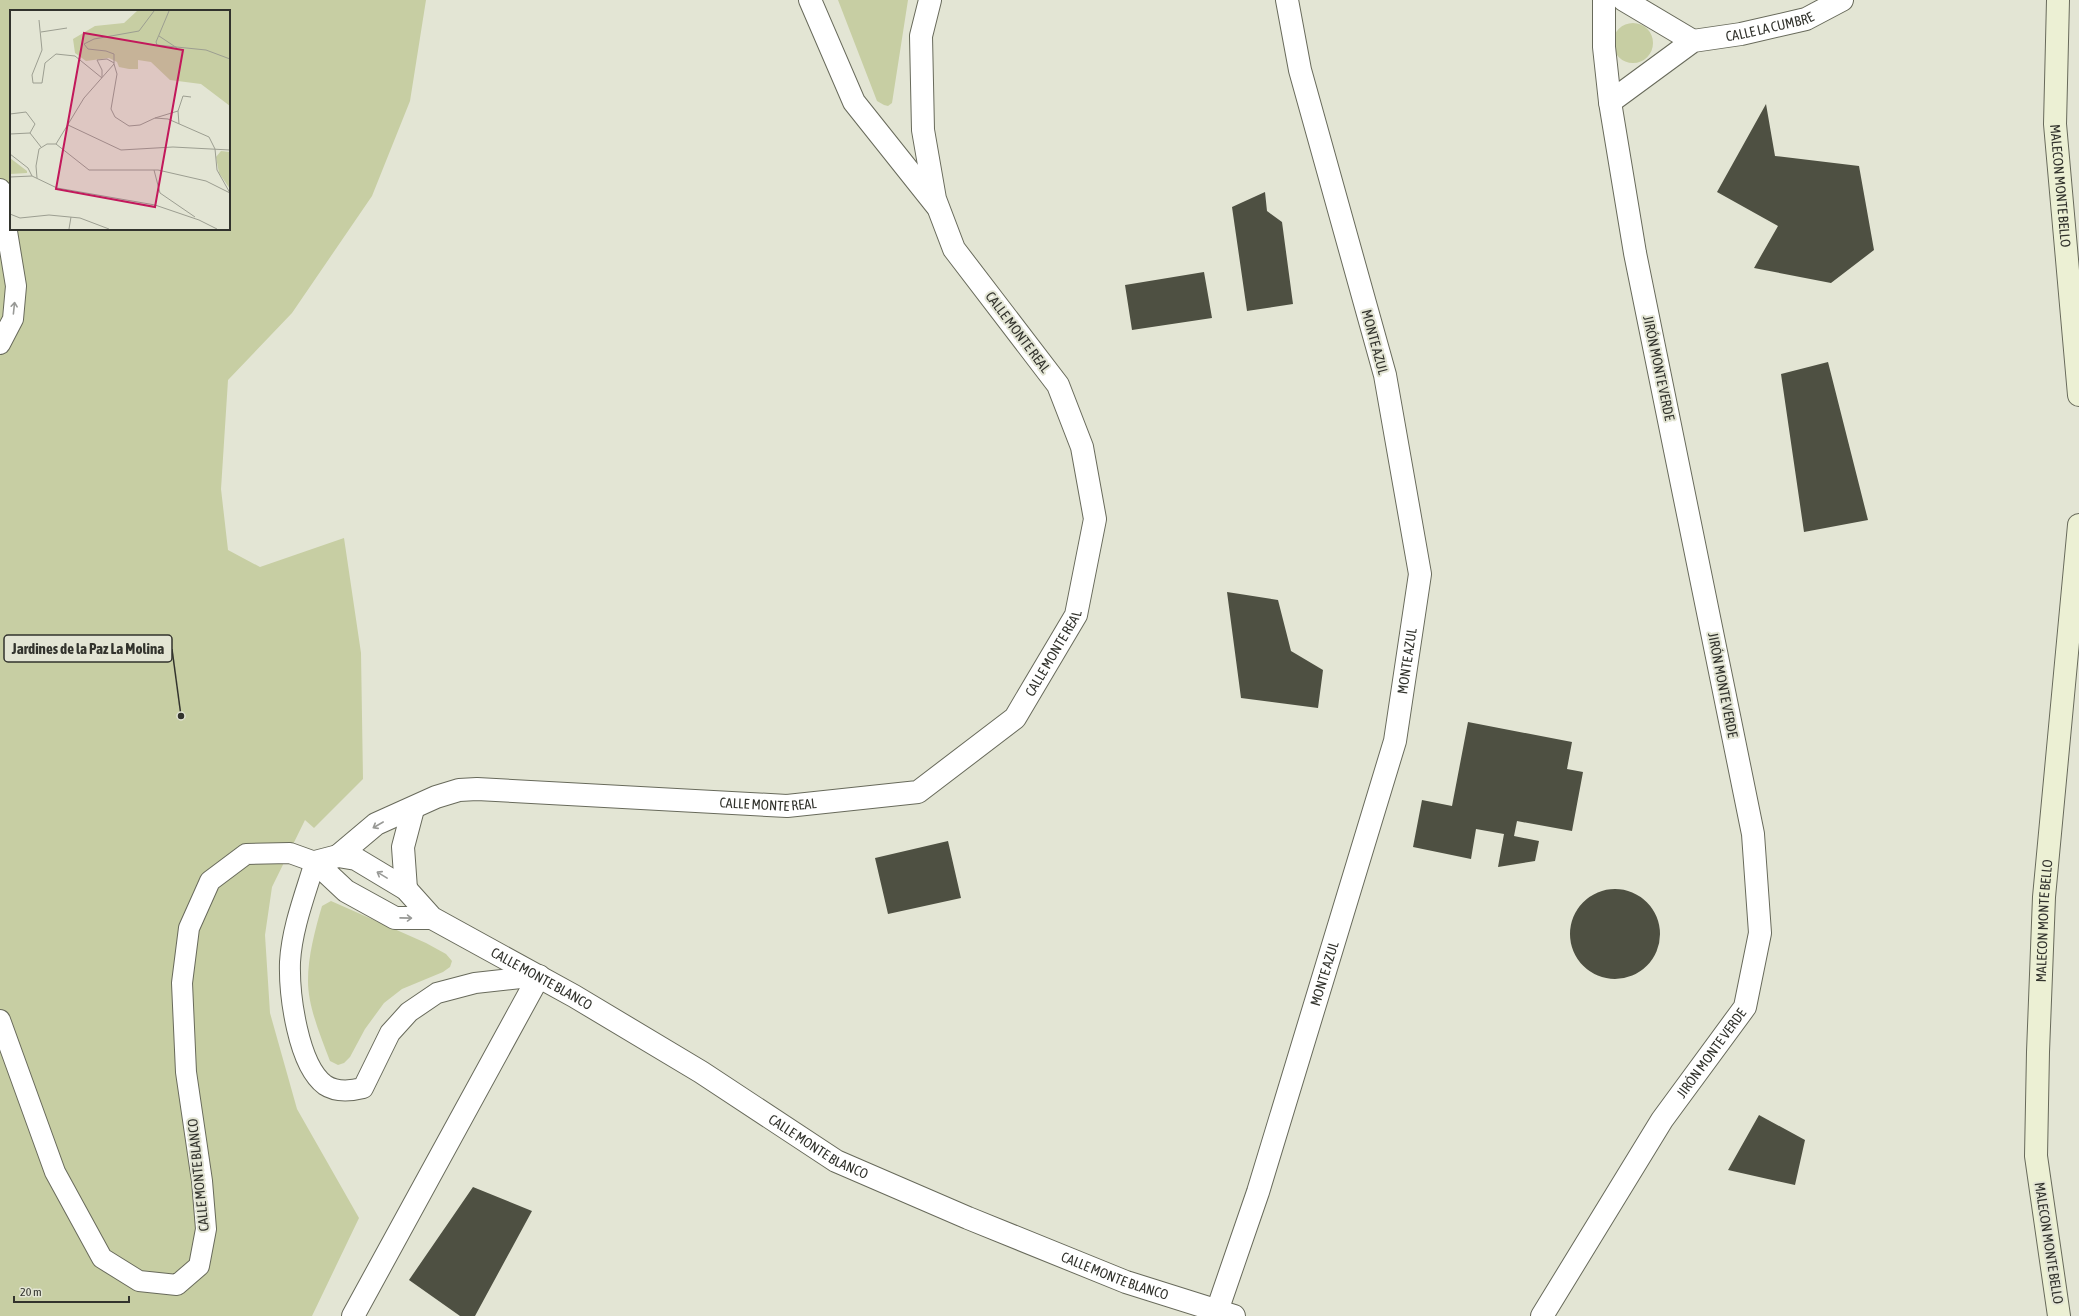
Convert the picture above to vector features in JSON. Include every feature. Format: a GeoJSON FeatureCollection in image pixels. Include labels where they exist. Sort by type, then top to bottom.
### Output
{"type":"FeatureCollection","features":[{"type":"Feature","properties":{"kind":"street"},"geometry":{"type":"LineString","coordinates":[[810,0],[854,102],[940,211]]}},
{"type":"Feature","properties":{"kind":"street","name":"CALLE MONTE REAL"},"geometry":{"type":"LineString","coordinates":[[338,856],[376,824],[413,809],[436,797],[451,792],[477,789],[787,806],[918,792],[1015,718],[1076,615],[1095,519],[1082,447],[1058,386],[954,249],[935,199],[923,130],[921,36],[930,0]]}},
{"type":"Feature","properties":{"kind":"street","name":"MONTE AZUL"},"geometry":{"type":"LineString","coordinates":[[1225,1313],[1258,1192],[1395,741],[1420,574],[1385,376],[1300,70],[1287,0]]}},
{"type":"Feature","properties":{"kind":"street","name":"JIRÓN MONTE VERDE"},"geometry":{"type":"LineString","coordinates":[[1542,1316],[1662,1120],[1745,1007],[1760,933],[1753,834],[1635,252],[1610,102],[1604,47],[1604,0]]}},
{"type":"Feature","properties":{"kind":"street"},"geometry":{"type":"LineString","coordinates":[[1624,0],[1693,41]]}},
{"type":"Feature","properties":{"kind":"street","name":"CALLE LA CUMBRE"},"geometry":{"type":"LineString","coordinates":[[1610,102],[1693,41],[1741,34],[1806,19],[1842,0]]}},
{"type":"Feature","properties":{"kind":"street","name":"MALECON MONTE BELLO"},"geometry":{"type":"LineString","coordinates":[[2058,0],[2055,124],[2079,395]]}},
{"type":"Feature","properties":{"kind":"street","name":"MALECON MONTE BELLO"},"geometry":{"type":"LineString","coordinates":[[2059,1316],[2036,1156],[2037,1060],[2044,897],[2079,524]]}},
{"type":"Feature","properties":{"kind":"street"},"geometry":{"type":"LineString","coordinates":[[406,889],[403,847],[413,809]]}},
{"type":"Feature","properties":{"kind":"street","name":"CALLE MONTE BLANCO"},"geometry":{"type":"LineString","coordinates":[[315,862],[338,856],[356,859],[406,889],[432,918],[539,976],[701,1072],[836,1161],[968,1218],[1119,1279],[1225,1313]]}},
{"type":"Feature","properties":{"kind":"street","name":"CALLE MONTE BLANCO"},"geometry":{"type":"LineString","coordinates":[[315,862],[346,891],[395,918],[432,918]]}},
{"type":"Feature","properties":{"kind":"street"},"geometry":{"type":"LineString","coordinates":[[353,1316],[539,976]]}},
{"type":"Feature","properties":{"kind":"lane"},"geometry":{"type":"LineString","coordinates":[[0,189],[16,286],[13,319],[0,344]]}},
{"type":"Feature","properties":{"kind":"lane","name":"CALLE MONTE BLANCO"},"geometry":{"type":"LineString","coordinates":[[0,1020],[55,1172],[102,1258],[139,1282],[177,1285],[199,1266],[206,1229],[202,1181],[186,1072],[182,983],[189,928],[210,881],[246,854],[290,853],[315,862]]}},
{"type":"Feature","properties":{"kind":"lane"},"geometry":{"type":"LineString","coordinates":[[315,862],[298,913],[290,962],[295,1020],[307,1063],[326,1085],[347,1092],[364,1088],[390,1033],[409,1012],[437,993],[475,983],[539,976]]}},
{"type":"Feature","properties":{"kind":"green space"},"geometry":{"type":"Polygon","coordinates":[[[0,0],[426,0],[410,101],[372,196],[292,313],[228,380],[221,489],[228,550],[260,567],[344,538],[361,653],[363,779],[314,828],[305,820],[272,887],[265,935],[270,1013],[297,1109],[359,1218],[312,1316],[0,1316],[0,0]]]}},
{"type":"Feature","properties":{"kind":"green space"},"geometry":{"type":"Polygon","coordinates":[[[838,0],[908,0],[892,103],[888,106],[877,101],[838,0]]]}},
{"type":"Feature","properties":{"kind":"green space"},"geometry":{"type":"Polygon","coordinates":[[[1637,23],[1644,26],[1650,32],[1653,43],[1652,51],[1644,60],[1637,63],[1629,63],[1622,60],[1614,51],[1613,39],[1616,32],[1625,24],[1637,23]]]}},
{"type":"Feature","properties":{"kind":"green space"},"geometry":{"type":"Polygon","coordinates":[[[331,901],[426,943],[446,954],[452,961],[450,967],[443,972],[402,989],[384,1003],[365,1029],[350,1057],[344,1063],[338,1065],[330,1061],[319,1032],[310,1001],[308,981],[314,934],[322,906],[331,901]]]}},
{"type":"Feature","properties":{"kind":"building"},"geometry":{"type":"Polygon","coordinates":[[[1766,104],[1775,156],[1859,166],[1874,250],[1831,283],[1754,268],[1778,226],[1717,192],[1766,104]]]}},
{"type":"Feature","properties":{"kind":"building"},"geometry":{"type":"Polygon","coordinates":[[[1265,192],[1267,211],[1282,222],[1293,304],[1247,311],[1232,207],[1265,192]]]}},
{"type":"Feature","properties":{"kind":"building"},"geometry":{"type":"Polygon","coordinates":[[[1204,272],[1212,318],[1132,330],[1125,285],[1204,272]]]}},
{"type":"Feature","properties":{"kind":"building"},"geometry":{"type":"Polygon","coordinates":[[[1828,362],[1868,520],[1804,532],[1781,374],[1828,362]]]}},
{"type":"Feature","properties":{"kind":"building"},"geometry":{"type":"Polygon","coordinates":[[[1227,592],[1278,600],[1291,651],[1323,670],[1318,708],[1241,698],[1227,592]]]}},
{"type":"Feature","properties":{"kind":"building"},"geometry":{"type":"Polygon","coordinates":[[[1468,722],[1572,742],[1567,769],[1583,772],[1572,831],[1517,821],[1514,836],[1539,841],[1535,861],[1498,867],[1504,834],[1476,829],[1471,859],[1413,847],[1422,800],[1452,806],[1468,722]]]}},
{"type":"Feature","properties":{"kind":"building"},"geometry":{"type":"Polygon","coordinates":[[[948,841],[961,898],[888,914],[875,858],[948,841]]]}},
{"type":"Feature","properties":{"kind":"building"},"geometry":{"type":"Polygon","coordinates":[[[1615,889],[1632,892],[1647,902],[1657,917],[1660,934],[1657,951],[1647,966],[1632,976],[1615,979],[1598,976],[1583,966],[1573,951],[1570,934],[1573,917],[1583,902],[1598,892],[1615,889]]]}},
{"type":"Feature","properties":{"kind":"building"},"geometry":{"type":"Polygon","coordinates":[[[1759,1115],[1805,1140],[1795,1185],[1728,1170],[1759,1115]]]}},
{"type":"Feature","properties":{"kind":"building"},"geometry":{"type":"Polygon","coordinates":[[[473,1187],[532,1211],[475,1316],[460,1316],[409,1280],[473,1187]]]}},
{"type":"Feature","properties":{"kind":"place","name":"Jardines de la Paz La Molina"},"geometry":{"type":"Point","coordinates":[181,716]}}]}
